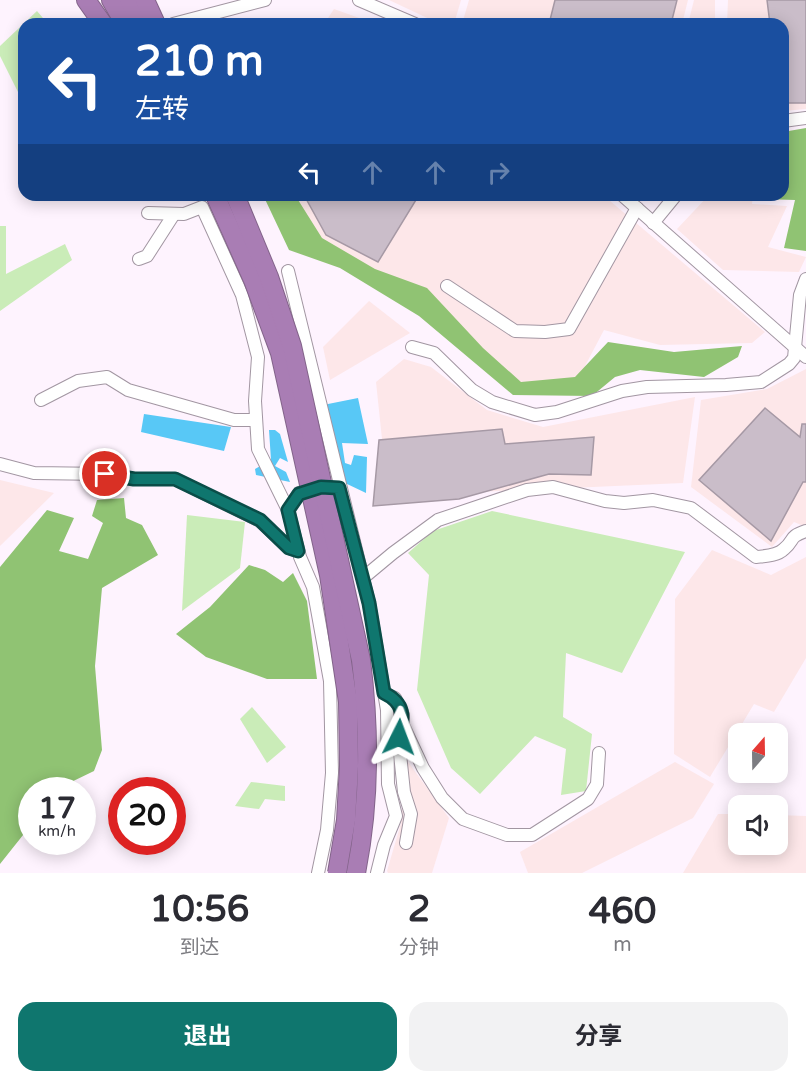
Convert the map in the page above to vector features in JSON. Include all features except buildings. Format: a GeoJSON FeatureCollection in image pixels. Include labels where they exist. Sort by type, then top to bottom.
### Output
{"type":"FeatureCollection","features":[{"type":"Feature","properties":{"kind":"highway"},"geometry":{"type":"LineString","coordinates":[[86,0],[99,18]]}},
{"type":"Feature","properties":{"kind":"highway"},"geometry":{"type":"LineString","coordinates":[[111,0],[122,18]]}},
{"type":"Feature","properties":{"kind":"highway"},"geometry":{"type":"LineString","coordinates":[[129,0],[140,18]]}},
{"type":"Feature","properties":{"kind":"highway"},"geometry":{"type":"LineString","coordinates":[[145,0],[153,18]]}},
{"type":"Feature","properties":{"kind":"highway"},"geometry":{"type":"LineString","coordinates":[[208,201],[253,280],[280,353],[329,575],[348,702],[349,766],[346,820],[337,873]]}},
{"type":"Feature","properties":{"kind":"highway"},"geometry":{"type":"LineString","coordinates":[[237,201],[270,277],[292,346],[361,660],[366,698],[368,763],[364,823],[356,873]]}},
{"type":"Feature","properties":{"kind":"street"},"geometry":{"type":"LineString","coordinates":[[119,0],[130,18]]}},
{"type":"Feature","properties":{"kind":"street"},"geometry":{"type":"LineString","coordinates":[[196,18],[265,0]]}},
{"type":"Feature","properties":{"kind":"street"},"geometry":{"type":"LineString","coordinates":[[359,0],[401,18]]}},
{"type":"Feature","properties":{"kind":"street"},"geometry":{"type":"LineString","coordinates":[[789,120],[806,118]]}},
{"type":"Feature","properties":{"kind":"street"},"geometry":{"type":"LineString","coordinates":[[148,213],[184,214],[208,201],[242,295],[258,357],[256,420],[258,449],[288,510],[298,551],[312,587],[330,681],[332,773],[327,830],[318,873]]}},
{"type":"Feature","properties":{"kind":"street"},"geometry":{"type":"LineString","coordinates":[[228,201],[288,348],[321,487]]}},
{"type":"Feature","properties":{"kind":"street"},"geometry":{"type":"LineString","coordinates":[[629,201],[806,357]]}},
{"type":"Feature","properties":{"kind":"street"},"geometry":{"type":"LineString","coordinates":[[653,223],[671,201]]}},
{"type":"Feature","properties":{"kind":"street"},"geometry":{"type":"LineString","coordinates":[[447,286],[515,332],[569,329],[637,208]]}},
{"type":"Feature","properties":{"kind":"street"},"geometry":{"type":"LineString","coordinates":[[139,259],[147,256],[174,214]]}},
{"type":"Feature","properties":{"kind":"street"},"geometry":{"type":"LineString","coordinates":[[288,272],[339,488],[363,578],[384,693],[388,784],[396,816],[384,845],[377,873]]}},
{"type":"Feature","properties":{"kind":"street"},"geometry":{"type":"LineString","coordinates":[[412,347],[434,353],[472,390],[492,402],[535,415],[556,412],[622,391],[647,387],[761,382],[789,364],[794,358],[800,295],[806,279]]}},
{"type":"Feature","properties":{"kind":"street"},"geometry":{"type":"LineString","coordinates":[[41,400],[78,381],[107,377],[128,390],[234,420],[256,420]]}},
{"type":"Feature","properties":{"kind":"street"},"geometry":{"type":"LineString","coordinates":[[0,464],[34,473],[105,474],[134,479],[175,479],[260,520],[289,548],[298,551]]}},
{"type":"Feature","properties":{"kind":"street"},"geometry":{"type":"LineString","coordinates":[[288,510],[299,494],[321,487],[339,488]]}},
{"type":"Feature","properties":{"kind":"street"},"geometry":{"type":"LineString","coordinates":[[363,578],[438,520],[527,490],[554,487],[605,501],[624,503],[653,500],[691,508],[756,557],[772,555],[785,549],[792,537],[806,531]]}},
{"type":"Feature","properties":{"kind":"street"},"geometry":{"type":"LineString","coordinates":[[384,693],[395,698],[400,704],[402,723],[399,737],[404,792],[411,814],[406,843]]}},
{"type":"Feature","properties":{"kind":"street"},"geometry":{"type":"LineString","coordinates":[[402,723],[423,768],[442,798],[463,819],[507,835],[532,835],[588,799],[597,784],[599,753]]}},
{"type":"Feature","properties":{"kind":"shaded area"},"geometry":{"type":"Polygon","coordinates":[[[389,0],[461,0],[456,18],[427,18],[389,0]]]}},
{"type":"Feature","properties":{"kind":"shaded area"},"geometry":{"type":"Polygon","coordinates":[[[469,0],[688,0],[684,18],[464,18],[469,0]]]}},
{"type":"Feature","properties":{"kind":"shaded area"},"geometry":{"type":"Polygon","coordinates":[[[694,0],[715,0],[715,18],[690,18],[694,0]]]}},
{"type":"Feature","properties":{"kind":"shaded area"},"geometry":{"type":"Polygon","coordinates":[[[728,0],[806,0],[806,109],[789,110],[789,18],[727,18],[728,0]]]}},
{"type":"Feature","properties":{"kind":"shaded area"},"geometry":{"type":"Polygon","coordinates":[[[334,9],[359,18],[328,18],[334,9]]]}},
{"type":"Feature","properties":{"kind":"shaded area"},"geometry":{"type":"Polygon","coordinates":[[[289,201],[610,201],[765,332],[752,343],[660,345],[604,330],[575,385],[511,385],[430,319],[312,239],[289,201]]]}},
{"type":"Feature","properties":{"kind":"shaded area"},"geometry":{"type":"Polygon","coordinates":[[[703,201],[752,201],[752,204],[787,206],[768,247],[806,257],[799,272],[723,270],[677,229],[703,201]]]}},
{"type":"Feature","properties":{"kind":"shaded area"},"geometry":{"type":"Polygon","coordinates":[[[369,301],[410,333],[330,380],[323,347],[369,301]]]}},
{"type":"Feature","properties":{"kind":"shaded area"},"geometry":{"type":"Polygon","coordinates":[[[404,359],[431,367],[487,410],[543,427],[695,397],[683,483],[388,496],[376,382],[404,359]]]}},
{"type":"Feature","properties":{"kind":"shaded area"},"geometry":{"type":"Polygon","coordinates":[[[806,369],[806,527],[794,522],[772,547],[691,487],[701,400],[767,389],[806,369]]]}},
{"type":"Feature","properties":{"kind":"shaded area"},"geometry":{"type":"Polygon","coordinates":[[[0,480],[54,493],[0,546],[0,480]]]}},
{"type":"Feature","properties":{"kind":"shaded area"},"geometry":{"type":"Polygon","coordinates":[[[712,550],[771,575],[806,557],[806,658],[774,712],[754,704],[743,723],[728,723],[728,747],[710,777],[674,754],[675,599],[712,550]]]}},
{"type":"Feature","properties":{"kind":"shaded area"},"geometry":{"type":"Polygon","coordinates":[[[406,759],[449,818],[432,873],[388,873],[387,871],[401,823],[406,759]]]}},
{"type":"Feature","properties":{"kind":"shaded area"},"geometry":{"type":"Polygon","coordinates":[[[675,762],[714,784],[693,818],[582,873],[528,873],[520,852],[675,762]]]}},
{"type":"Feature","properties":{"kind":"shaded area"},"geometry":{"type":"Polygon","coordinates":[[[718,814],[728,814],[728,855],[788,855],[788,815],[806,816],[806,873],[683,873],[718,814]]]}},
{"type":"Feature","properties":{"kind":"green space"},"geometry":{"type":"Polygon","coordinates":[[[37,11],[43,18],[30,18],[37,11]]]}},
{"type":"Feature","properties":{"kind":"green space"},"geometry":{"type":"Polygon","coordinates":[[[18,29],[18,92],[0,56],[0,46],[18,29]]]}},
{"type":"Feature","properties":{"kind":"green space"},"geometry":{"type":"Polygon","coordinates":[[[806,128],[806,251],[784,248],[795,200],[789,200],[789,131],[806,128]]]}},
{"type":"Feature","properties":{"kind":"green space"},"geometry":{"type":"Polygon","coordinates":[[[266,201],[299,201],[322,238],[375,269],[427,288],[483,348],[521,382],[575,377],[608,342],[674,352],[742,346],[738,357],[704,377],[640,370],[615,377],[592,396],[513,395],[419,316],[340,268],[289,250],[266,201]]]}},
{"type":"Feature","properties":{"kind":"green space"},"geometry":{"type":"Polygon","coordinates":[[[0,226],[6,226],[6,274],[65,244],[72,260],[0,311],[0,226]]]}},
{"type":"Feature","properties":{"kind":"green space"},"geometry":{"type":"Polygon","coordinates":[[[124,498],[126,518],[142,525],[158,555],[102,588],[95,666],[102,750],[94,771],[82,777],[18,777],[18,841],[0,864],[0,567],[47,510],[74,518],[59,551],[88,559],[103,523],[92,516],[97,500],[124,498]]]}},
{"type":"Feature","properties":{"kind":"green space"},"geometry":{"type":"Polygon","coordinates":[[[492,511],[685,552],[622,673],[566,653],[563,717],[592,734],[586,791],[561,795],[566,749],[535,736],[480,794],[451,768],[417,690],[429,575],[408,553],[433,531],[492,511]]]}},
{"type":"Feature","properties":{"kind":"green space"},"geometry":{"type":"Polygon","coordinates":[[[187,515],[245,522],[240,568],[182,611],[187,515]]]}},
{"type":"Feature","properties":{"kind":"green space"},"geometry":{"type":"Polygon","coordinates":[[[249,565],[265,570],[283,582],[293,573],[307,601],[317,679],[267,679],[206,657],[176,634],[210,607],[249,565]]]}},
{"type":"Feature","properties":{"kind":"green space"},"geometry":{"type":"Polygon","coordinates":[[[252,707],[286,747],[267,763],[240,719],[252,707]]]}},
{"type":"Feature","properties":{"kind":"green space"},"geometry":{"type":"Polygon","coordinates":[[[251,782],[285,786],[285,801],[265,799],[259,809],[235,806],[251,782]]]}},
{"type":"Feature","properties":{"kind":"water"},"geometry":{"type":"Polygon","coordinates":[[[358,398],[368,444],[342,443],[345,463],[351,465],[354,455],[367,457],[366,493],[345,483],[323,405],[358,398]]]}},
{"type":"Feature","properties":{"kind":"water"},"geometry":{"type":"Polygon","coordinates":[[[144,414],[231,427],[224,451],[141,432],[144,414]]]}},
{"type":"Feature","properties":{"kind":"water"},"geometry":{"type":"Polygon","coordinates":[[[269,430],[275,430],[280,434],[288,462],[280,458],[275,466],[286,472],[290,482],[256,475],[255,469],[271,460],[269,430]]]}},
{"type":"Feature","properties":{"kind":"route"},"geometry":{"type":"LineString","coordinates":[[105,474],[134,479],[175,479],[260,520],[289,548],[298,551],[288,510],[299,494],[321,487],[339,488],[369,603],[384,693],[395,698],[400,704],[403,715],[399,737]]}}]}
